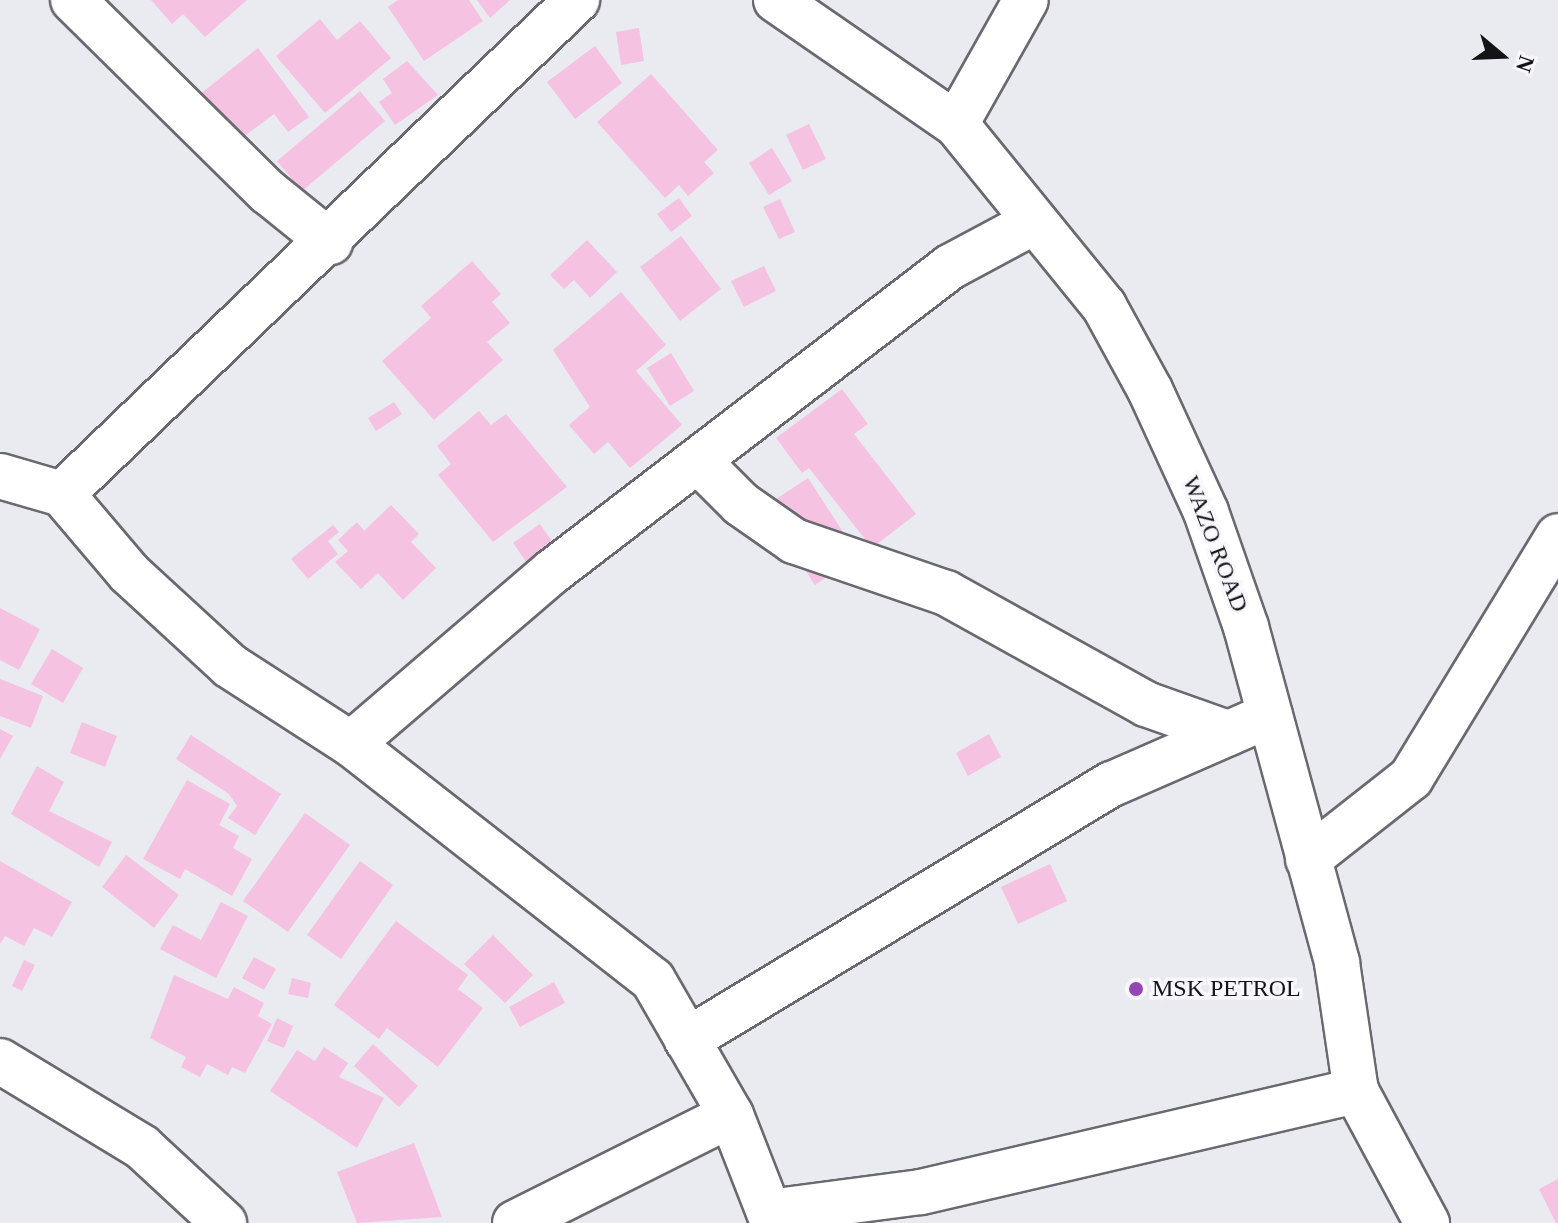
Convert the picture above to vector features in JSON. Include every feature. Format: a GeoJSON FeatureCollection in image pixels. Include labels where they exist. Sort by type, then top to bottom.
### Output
{"type":"FeatureCollection","features":[{"type":"Feature","properties":{"kind":"street"},"geometry":{"type":"LineString","coordinates":[[73,0],[268,192],[330,242]]}},
{"type":"Feature","properties":{"kind":"street"},"geometry":{"type":"LineString","coordinates":[[62,494],[330,242],[577,0]]}},
{"type":"Feature","properties":{"kind":"street","name":"WAZO ROAD"},"geometry":{"type":"LineString","coordinates":[[776,0],[956,124],[1104,306],[1150,390],[1206,512],[1270,715],[1337,963],[1356,1091],[1427,1223]]}},
{"type":"Feature","properties":{"kind":"street"},"geometry":{"type":"LineString","coordinates":[[956,124],[1026,0]]}},
{"type":"Feature","properties":{"kind":"street"},"geometry":{"type":"LineString","coordinates":[[351,744],[553,571],[950,267],[1034,222]]}},
{"type":"Feature","properties":{"kind":"street"},"geometry":{"type":"LineString","coordinates":[[699,462],[750,512],[794,541],[946,593],[1146,704],[1228,733]]}},
{"type":"Feature","properties":{"kind":"street"},"geometry":{"type":"LineString","coordinates":[[0,476],[62,494],[129,573],[230,666],[351,744],[653,980],[731,1115],[771,1218],[921,1192],[1356,1091]]}},
{"type":"Feature","properties":{"kind":"street"},"geometry":{"type":"LineString","coordinates":[[1308,859],[1411,778],[1558,536]]}},
{"type":"Feature","properties":{"kind":"street"},"geometry":{"type":"LineString","coordinates":[[687,1040],[1112,784],[1270,715]]}},
{"type":"Feature","properties":{"kind":"street"},"geometry":{"type":"LineString","coordinates":[[0,1061],[142,1147],[224,1223]]}},
{"type":"Feature","properties":{"kind":"street"},"geometry":{"type":"LineString","coordinates":[[515,1223],[731,1115]]}},
{"type":"Feature","properties":{"kind":"building"},"geometry":{"type":"Polygon","coordinates":[[[151,0],[247,0],[205,37],[183,14],[172,24],[151,0]]]}},
{"type":"Feature","properties":{"kind":"building"},"geometry":{"type":"Polygon","coordinates":[[[398,0],[469,0],[483,21],[424,61],[388,7],[398,0]]]}},
{"type":"Feature","properties":{"kind":"building"},"geometry":{"type":"Polygon","coordinates":[[[477,0],[510,0],[490,18],[477,0]]]}},
{"type":"Feature","properties":{"kind":"building"},"geometry":{"type":"Polygon","coordinates":[[[320,19],[337,40],[360,21],[391,58],[325,113],[276,56],[320,19]]]}},
{"type":"Feature","properties":{"kind":"building"},"geometry":{"type":"Polygon","coordinates":[[[639,28],[644,61],[621,65],[616,32],[639,28]]]}},
{"type":"Feature","properties":{"kind":"building"},"geometry":{"type":"Polygon","coordinates":[[[595,46],[622,83],[575,119],[547,82],[595,46]]]}},
{"type":"Feature","properties":{"kind":"building"},"geometry":{"type":"Polygon","coordinates":[[[258,48],[309,117],[288,132],[274,114],[234,144],[199,95],[258,48]]]}},
{"type":"Feature","properties":{"kind":"building"},"geometry":{"type":"Polygon","coordinates":[[[407,61],[438,95],[395,125],[379,102],[392,93],[383,79],[407,61]]]}},
{"type":"Feature","properties":{"kind":"building"},"geometry":{"type":"Polygon","coordinates":[[[651,74],[718,150],[704,162],[714,173],[688,196],[679,185],[665,198],[597,122],[651,74]]]}},
{"type":"Feature","properties":{"kind":"building"},"geometry":{"type":"Polygon","coordinates":[[[360,91],[385,121],[302,191],[277,161],[360,91]]]}},
{"type":"Feature","properties":{"kind":"building"},"geometry":{"type":"Polygon","coordinates":[[[809,124],[826,159],[803,170],[786,135],[809,124]]]}},
{"type":"Feature","properties":{"kind":"building"},"geometry":{"type":"Polygon","coordinates":[[[772,148],[792,181],[769,195],[749,163],[772,148]]]}},
{"type":"Feature","properties":{"kind":"building"},"geometry":{"type":"Polygon","coordinates":[[[679,198],[692,216],[671,232],[657,214],[679,198]]]}},
{"type":"Feature","properties":{"kind":"building"},"geometry":{"type":"Polygon","coordinates":[[[780,199],[795,232],[779,239],[763,207],[780,199]]]}},
{"type":"Feature","properties":{"kind":"building"},"geometry":{"type":"Polygon","coordinates":[[[681,236],[721,289],[680,321],[640,267],[681,236]]]}},
{"type":"Feature","properties":{"kind":"building"},"geometry":{"type":"Polygon","coordinates":[[[587,240],[617,272],[590,298],[574,280],[564,289],[550,275],[587,240]]]}},
{"type":"Feature","properties":{"kind":"building"},"geometry":{"type":"Polygon","coordinates":[[[472,261],[501,294],[492,302],[510,323],[487,342],[503,360],[434,420],[382,361],[431,318],[421,306],[472,261]]]}},
{"type":"Feature","properties":{"kind":"building"},"geometry":{"type":"Polygon","coordinates":[[[764,266],[776,291],[744,307],[731,281],[764,266]]]}},
{"type":"Feature","properties":{"kind":"building"},"geometry":{"type":"Polygon","coordinates":[[[621,292],[666,345],[636,371],[682,425],[630,468],[608,442],[594,454],[569,425],[590,407],[553,350],[621,292]]]}},
{"type":"Feature","properties":{"kind":"building"},"geometry":{"type":"Polygon","coordinates":[[[671,353],[694,391],[670,406],[647,368],[671,353]]]}},
{"type":"Feature","properties":{"kind":"building"},"geometry":{"type":"Polygon","coordinates":[[[842,389],[868,424],[854,434],[916,514],[872,548],[809,468],[802,473],[776,438],[842,389]]]}},
{"type":"Feature","properties":{"kind":"building"},"geometry":{"type":"Polygon","coordinates":[[[394,402],[402,414],[376,431],[368,418],[394,402]]]}},
{"type":"Feature","properties":{"kind":"building"},"geometry":{"type":"Polygon","coordinates":[[[479,411],[491,425],[506,414],[567,487],[493,542],[438,475],[451,464],[437,446],[479,411]]]}},
{"type":"Feature","properties":{"kind":"building"},"geometry":{"type":"Polygon","coordinates":[[[808,478],[858,555],[815,585],[764,507],[808,478]]]}},
{"type":"Feature","properties":{"kind":"building"},"geometry":{"type":"Polygon","coordinates":[[[391,505],[419,534],[411,542],[436,568],[403,600],[378,573],[361,589],[335,562],[348,551],[338,540],[357,522],[364,531],[391,505]]]}},
{"type":"Feature","properties":{"kind":"building"},"geometry":{"type":"Polygon","coordinates":[[[540,524],[554,544],[527,563],[513,543],[540,524]]]}},
{"type":"Feature","properties":{"kind":"building"},"geometry":{"type":"Polygon","coordinates":[[[333,525],[339,532],[328,541],[338,554],[308,579],[291,559],[333,525]]]}},
{"type":"Feature","properties":{"kind":"building"},"geometry":{"type":"Polygon","coordinates":[[[0,608],[40,629],[19,670],[0,660],[0,608]]]}},
{"type":"Feature","properties":{"kind":"building"},"geometry":{"type":"Polygon","coordinates":[[[52,649],[83,668],[63,703],[31,684],[52,649]]]}},
{"type":"Feature","properties":{"kind":"building"},"geometry":{"type":"Polygon","coordinates":[[[0,679],[43,696],[31,728],[0,716],[0,679]]]}},
{"type":"Feature","properties":{"kind":"building"},"geometry":{"type":"Polygon","coordinates":[[[82,722],[117,736],[105,767],[70,753],[82,722]]]}},
{"type":"Feature","properties":{"kind":"building"},"geometry":{"type":"Polygon","coordinates":[[[0,729],[13,736],[0,759],[0,729]]]}},
{"type":"Feature","properties":{"kind":"building"},"geometry":{"type":"Polygon","coordinates":[[[989,734],[1001,757],[968,776],[956,753],[989,734]]]}},
{"type":"Feature","properties":{"kind":"building"},"geometry":{"type":"Polygon","coordinates":[[[191,735],[281,794],[255,835],[228,818],[237,806],[229,794],[176,759],[191,735]]]}},
{"type":"Feature","properties":{"kind":"building"},"geometry":{"type":"Polygon","coordinates":[[[37,766],[64,782],[49,811],[112,842],[99,867],[11,814],[37,766]]]}},
{"type":"Feature","properties":{"kind":"building"},"geometry":{"type":"Polygon","coordinates":[[[187,780],[230,804],[219,825],[239,836],[233,848],[252,859],[232,896],[185,869],[180,879],[143,859],[187,780]]]}},
{"type":"Feature","properties":{"kind":"building"},"geometry":{"type":"Polygon","coordinates":[[[305,813],[350,845],[288,932],[243,901],[305,813]]]}},
{"type":"Feature","properties":{"kind":"building"},"geometry":{"type":"Polygon","coordinates":[[[126,855],[179,895],[154,928],[102,887],[126,855]]]}},
{"type":"Feature","properties":{"kind":"building"},"geometry":{"type":"Polygon","coordinates":[[[0,861],[72,902],[52,937],[34,928],[24,946],[5,936],[0,944],[0,861]]]}},
{"type":"Feature","properties":{"kind":"building"},"geometry":{"type":"Polygon","coordinates":[[[360,861],[393,885],[341,959],[307,935],[360,861]]]}},
{"type":"Feature","properties":{"kind":"building"},"geometry":{"type":"Polygon","coordinates":[[[1050,864],[1067,901],[1018,924],[1001,887],[1050,864]]]}},
{"type":"Feature","properties":{"kind":"building"},"geometry":{"type":"Polygon","coordinates":[[[221,902],[248,916],[216,978],[160,949],[173,925],[201,940],[221,902]]]}},
{"type":"Feature","properties":{"kind":"building"},"geometry":{"type":"Polygon","coordinates":[[[396,921],[468,975],[458,989],[483,1008],[438,1067],[387,1028],[379,1039],[334,1005],[396,921]]]}},
{"type":"Feature","properties":{"kind":"building"},"geometry":{"type":"Polygon","coordinates":[[[493,935],[533,975],[505,1003],[464,964],[493,935]]]}},
{"type":"Feature","properties":{"kind":"building"},"geometry":{"type":"Polygon","coordinates":[[[254,957],[276,969],[264,990],[242,978],[254,957]]]}},
{"type":"Feature","properties":{"kind":"building"},"geometry":{"type":"Polygon","coordinates":[[[24,960],[35,965],[22,991],[12,986],[24,960]]]}},
{"type":"Feature","properties":{"kind":"building"},"geometry":{"type":"Polygon","coordinates":[[[174,975],[228,999],[234,987],[264,1003],[258,1016],[272,1024],[245,1073],[232,1067],[228,1075],[207,1064],[200,1077],[181,1067],[186,1057],[150,1038],[174,975]]]}},
{"type":"Feature","properties":{"kind":"building"},"geometry":{"type":"Polygon","coordinates":[[[292,978],[311,983],[308,998],[288,994],[292,978]]]}},
{"type":"Feature","properties":{"kind":"building"},"geometry":{"type":"Polygon","coordinates":[[[554,982],[565,1003],[520,1027],[509,1007],[554,982]]]}},
{"type":"Feature","properties":{"kind":"building"},"geometry":{"type":"Polygon","coordinates":[[[277,1018],[293,1026],[284,1048],[267,1041],[277,1018]]]}},
{"type":"Feature","properties":{"kind":"building"},"geometry":{"type":"Polygon","coordinates":[[[373,1044],[418,1086],[399,1107],[354,1066],[373,1044]]]}},
{"type":"Feature","properties":{"kind":"building"},"geometry":{"type":"Polygon","coordinates":[[[324,1047],[348,1063],[339,1077],[384,1098],[357,1148],[270,1091],[297,1050],[315,1061],[324,1047]]]}},
{"type":"Feature","properties":{"kind":"building"},"geometry":{"type":"Polygon","coordinates":[[[414,1143],[442,1217],[357,1223],[337,1172],[414,1143]]]}},
{"type":"Feature","properties":{"kind":"building"},"geometry":{"type":"Polygon","coordinates":[[[1558,1179],[1558,1223],[1556,1223],[1539,1189],[1558,1179]]]}},
{"type":"Feature","properties":{"kind":"place","name":"MSK PETROL"},"geometry":{"type":"Point","coordinates":[1136,989]}}]}
